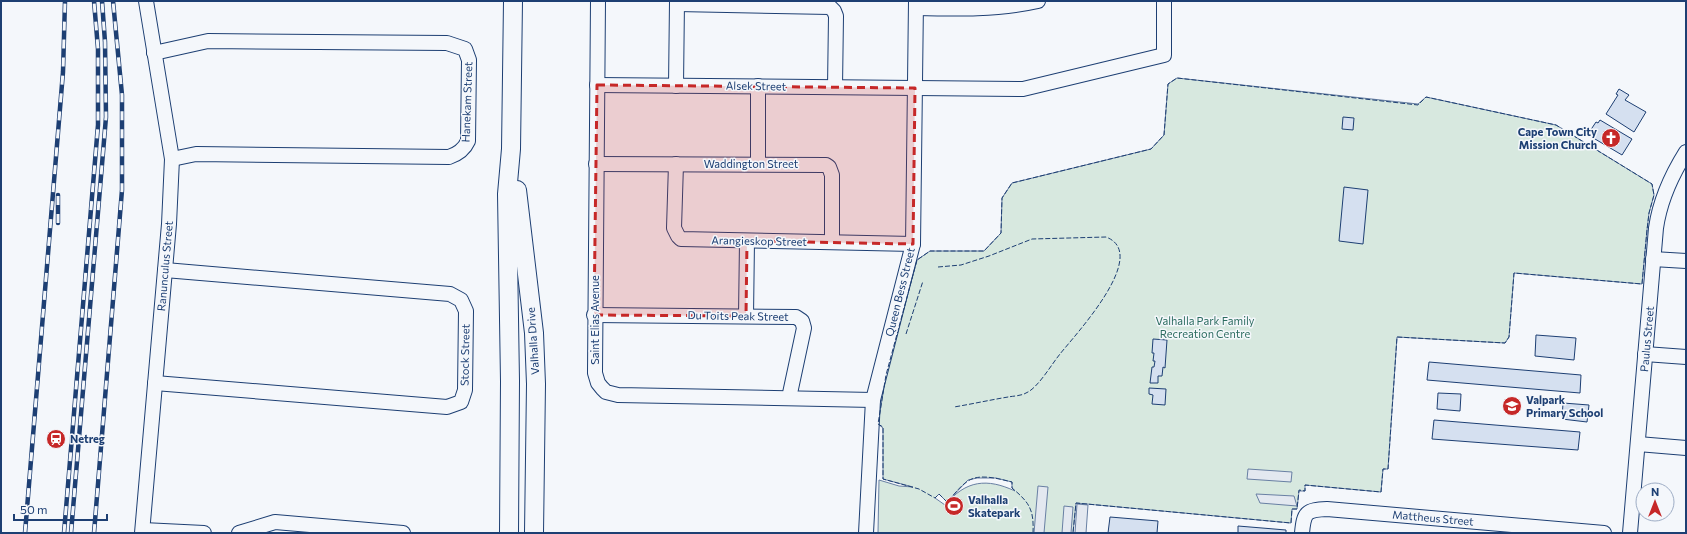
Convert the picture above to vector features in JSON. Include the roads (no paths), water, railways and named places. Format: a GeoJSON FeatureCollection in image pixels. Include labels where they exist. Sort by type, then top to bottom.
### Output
{"type":"FeatureCollection","features":[{"type":"Feature","properties":{"kind":"main road","name":"Valhalla Drive"},"geometry":{"type":"LineString","coordinates":[[509,533],[510,381],[507,194],[511,150],[513,1]]}},
{"type":"Feature","properties":{"kind":"main road","name":"Valhalla Drive"},"geometry":{"type":"LineString","coordinates":[[511,150],[518,194],[534,333],[536,390],[534,533]]}},
{"type":"Feature","properties":{"kind":"street","name":"Ranunculus Street"},"geometry":{"type":"LineString","coordinates":[[142,531],[169,224],[172,159],[146,1]]}},
{"type":"Feature","properties":{"kind":"street","name":"Saint Elias Avenue"},"geometry":{"type":"LineString","coordinates":[[598,1],[594,315],[595,373],[598,383],[606,392],[618,395],[872,400]]}},
{"type":"Feature","properties":{"kind":"street"},"geometry":{"type":"LineString","coordinates":[[916,5],[964,9],[1016,6],[1038,1]]}},
{"type":"Feature","properties":{"kind":"street","name":"Alsek Street"},"geometry":{"type":"LineString","coordinates":[[597,85],[1023,89],[1164,55],[1164,1]]}},
{"type":"Feature","properties":{"kind":"street"},"geometry":{"type":"LineString","coordinates":[[676,86],[677,3],[830,7],[836,16],[835,87]]}},
{"type":"Feature","properties":{"kind":"street","name":"Queen Bess Street"},"geometry":{"type":"LineString","coordinates":[[866,533],[872,400],[913,244],[916,5]]}},
{"type":"Feature","properties":{"kind":"street","name":"Hanekam Street"},"geometry":{"type":"LineString","coordinates":[[154,53],[208,41],[447,43],[465,48],[469,60],[468,141],[465,147],[456,155],[449,157],[196,154],[172,159]]}},
{"type":"Feature","properties":{"kind":"street"},"geometry":{"type":"LineString","coordinates":[[758,86],[758,164]]}},
{"type":"Feature","properties":{"kind":"street","name":"Paulus Street"},"geometry":{"type":"LineString","coordinates":[[1630,533],[1656,228],[1662,198],[1686,152]]}},
{"type":"Feature","properties":{"kind":"street","name":"Waddington Street"},"geometry":{"type":"LineString","coordinates":[[596,164],[758,164],[822,165],[829,167],[832,175],[832,242]]}},
{"type":"Feature","properties":{"kind":"street","name":"Arangieskop Street"},"geometry":{"type":"LineString","coordinates":[[676,164],[674,228],[678,236],[685,240],[913,244]]}},
{"type":"Feature","properties":{"kind":"street"},"geometry":{"type":"LineString","coordinates":[[746,316],[747,240]]}},
{"type":"Feature","properties":{"kind":"street"},"geometry":{"type":"LineString","coordinates":[[1653,259],[1686,261]]}},
{"type":"Feature","properties":{"kind":"street","name":"Stock Street"},"geometry":{"type":"LineString","coordinates":[[155,383],[447,407],[461,402],[465,390],[466,311],[461,300],[450,294],[165,270]]}},
{"type":"Feature","properties":{"kind":"street","name":"Du Toits Peak Street"},"geometry":{"type":"LineString","coordinates":[[594,315],[796,317],[804,324],[804,332],[789,398]]}},
{"type":"Feature","properties":{"kind":"street"},"geometry":{"type":"LineString","coordinates":[[1645,354],[1686,357]]}},
{"type":"Feature","properties":{"kind":"street"},"geometry":{"type":"LineString","coordinates":[[1638,444],[1686,448]]}},
{"type":"Feature","properties":{"kind":"street","name":"Mattheus Street"},"geometry":{"type":"LineString","coordinates":[[1302,533],[1304,517],[1306,513],[1312,510],[1604,533]]}},
{"type":"Feature","properties":{"kind":"street"},"geometry":{"type":"LineString","coordinates":[[247,532],[275,522],[403,533]]}},
{"type":"Feature","properties":{"kind":"street"},"geometry":{"type":"LineString","coordinates":[[142,531],[204,533]]}},
{"type":"Feature","properties":{"kind":"railway"},"geometry":{"type":"LineString","coordinates":[[25,533],[63,72],[65,1]]}},
{"type":"Feature","properties":{"kind":"railway"},"geometry":{"type":"LineString","coordinates":[[64,533],[98,125],[98,49],[94,1]]}},
{"type":"Feature","properties":{"kind":"railway"},"geometry":{"type":"LineString","coordinates":[[71,533],[106,117],[105,42],[102,1]]}},
{"type":"Feature","properties":{"kind":"railway"},"geometry":{"type":"LineString","coordinates":[[94,533],[122,190],[122,95],[113,1]]}},
{"type":"Feature","properties":{"kind":"railway"},"geometry":{"type":"LineString","coordinates":[[58,195],[58,223]]}},
{"type":"Feature","properties":{"kind":"place","name":"Cape Town City Mission Church"},"geometry":{"type":"Point","coordinates":[1611,138]}},
{"type":"Feature","properties":{"kind":"place","name":"Valpark Primary School"},"geometry":{"type":"Point","coordinates":[1512,406]}},
{"type":"Feature","properties":{"kind":"place","name":"Netreg"},"geometry":{"type":"Point","coordinates":[56,439]}},
{"type":"Feature","properties":{"kind":"place","name":"Valhalla Skatepark"},"geometry":{"type":"Point","coordinates":[954,506]}},
{"type":"Feature","properties":{"kind":"park label","name":"Valhalla Park Family Recreation Centre"},"geometry":{"type":"Point","coordinates":[1205,327]}}]}
